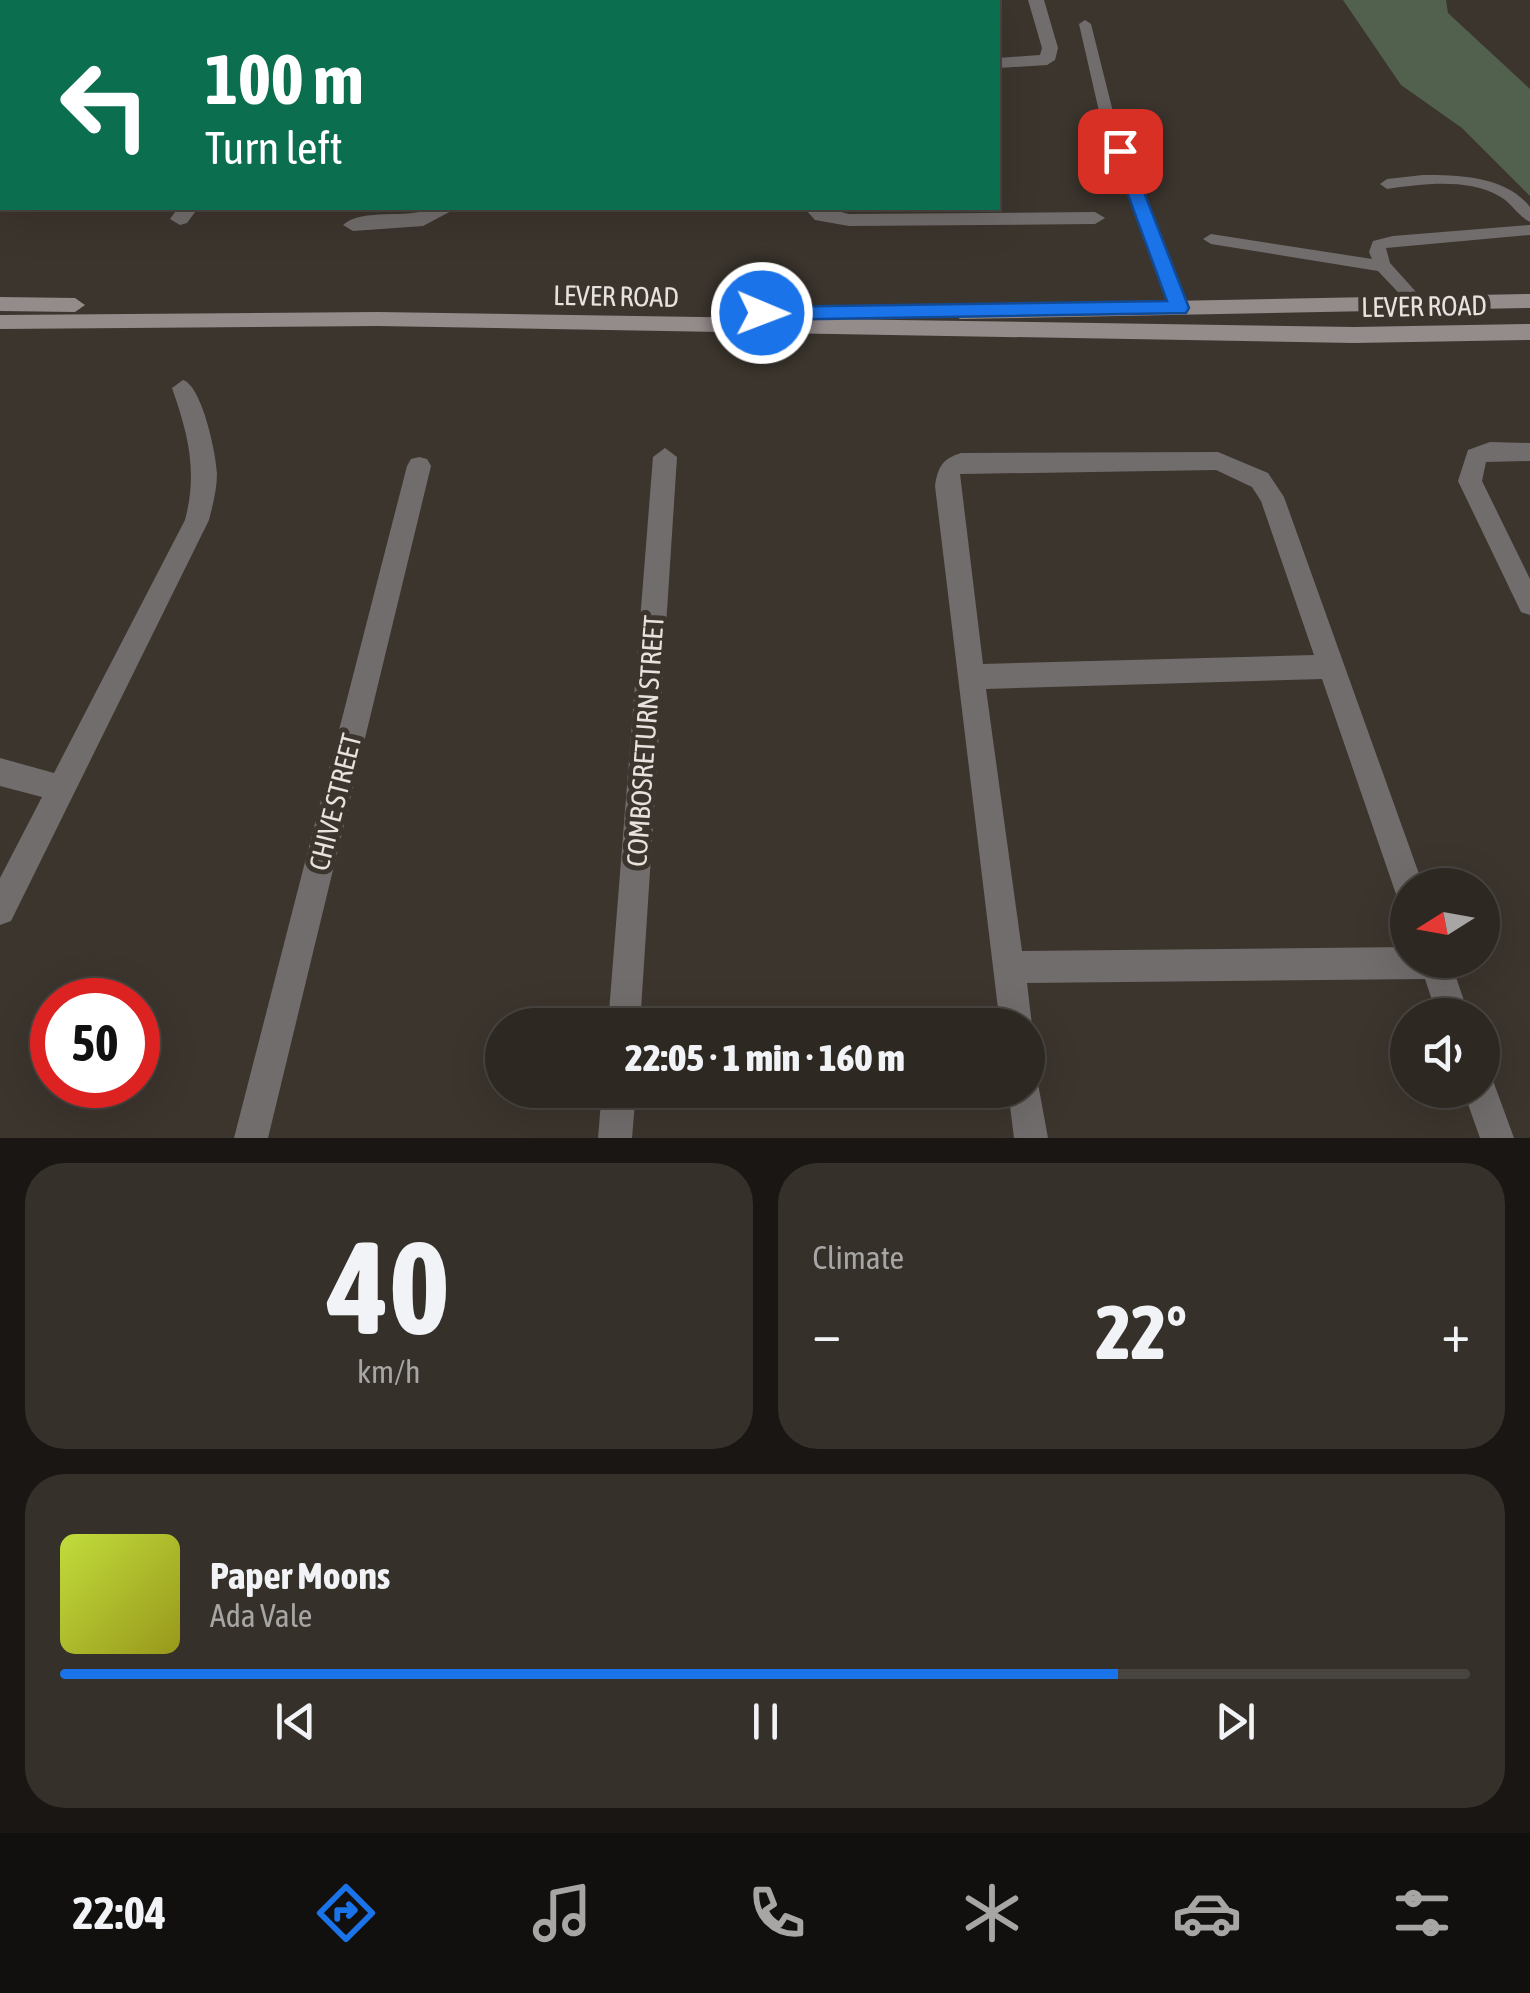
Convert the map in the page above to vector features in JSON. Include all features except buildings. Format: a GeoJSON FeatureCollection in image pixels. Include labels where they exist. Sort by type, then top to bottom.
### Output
{"type":"FeatureCollection","features":[{"type":"Feature","properties":{"kind":"main road","name":"LEVER ROAD"},"geometry":{"type":"LineString","coordinates":[[0,304],[807,314],[1530,301]]}},
{"type":"Feature","properties":{"kind":"main road","name":"LEVER ROAD"},"geometry":{"type":"LineString","coordinates":[[0,322],[378,320],[1354,335],[1530,332]]}},
{"type":"Feature","properties":{"kind":"street"},"geometry":{"type":"LineString","coordinates":[[1000,63],[1047,60],[1050,48],[1036,0]]}},
{"type":"Feature","properties":{"kind":"street"},"geometry":{"type":"LineString","coordinates":[[353,226],[423,220],[443,210]]}},
{"type":"Feature","properties":{"kind":"street"},"geometry":{"type":"LineString","coordinates":[[816,210],[822,216],[849,220],[1095,218]]}},
{"type":"Feature","properties":{"kind":"street"},"geometry":{"type":"LineString","coordinates":[[0,910],[197,520],[207,488],[207,454],[183,388]]}},
{"type":"Feature","properties":{"kind":"street"},"geometry":{"type":"LineString","coordinates":[[1530,452],[1490,451],[1476,456],[1470,481],[1530,604]]}},
{"type":"Feature","properties":{"kind":"street","name":"COMBOSRETURN STREET"},"geometry":{"type":"LineString","coordinates":[[625,1008],[665,457]]}},
{"type":"Feature","properties":{"kind":"street"},"geometry":{"type":"LineString","coordinates":[[1014,1008],[948,486],[950,469],[961,462],[1218,462],[1260,480],[1272,497],[1402,868]]}},
{"type":"Feature","properties":{"kind":"street","name":"CHIVE STREET"},"geometry":{"type":"LineString","coordinates":[[251,1138],[419,466]]}},
{"type":"Feature","properties":{"kind":"street"},"geometry":{"type":"LineString","coordinates":[[971,677],[1330,668]]}},
{"type":"Feature","properties":{"kind":"street"},"geometry":{"type":"LineString","coordinates":[[0,772],[63,789]]}},
{"type":"Feature","properties":{"kind":"street"},"geometry":{"type":"LineString","coordinates":[[1008,967],[1390,962]]}},
{"type":"Feature","properties":{"kind":"street"},"geometry":{"type":"LineString","coordinates":[[615,1138],[618,1108]]}},
{"type":"Feature","properties":{"kind":"street"},"geometry":{"type":"LineString","coordinates":[[1027,1108],[1031,1138]]}},
{"type":"Feature","properties":{"kind":"street"},"geometry":{"type":"LineString","coordinates":[[1486,1108],[1497,1138]]}},
{"type":"Feature","properties":{"kind":"lane"},"geometry":{"type":"LineString","coordinates":[[1085,24],[1108,120],[1179,308]]}},
{"type":"Feature","properties":{"kind":"lane"},"geometry":{"type":"LineString","coordinates":[[1387,184],[1445,177],[1481,185],[1525,207],[1530,217]]}},
{"type":"Feature","properties":{"kind":"lane"},"geometry":{"type":"LineString","coordinates":[[1418,303],[1383,266],[1376,252],[1379,245],[1530,230]]}},
{"type":"Feature","properties":{"kind":"lane"},"geometry":{"type":"LineString","coordinates":[[1211,239],[1383,266]]}},
{"type":"Feature","properties":{"kind":"green space"},"geometry":{"type":"Polygon","coordinates":[[[1343,0],[1446,0],[1448,13],[1530,89],[1530,196],[1462,128],[1401,85],[1343,0]]]}},
{"type":"Feature","properties":{"kind":"route"},"geometry":{"type":"LineString","coordinates":[[762,313],[1179,308],[1120,151]]}}]}
